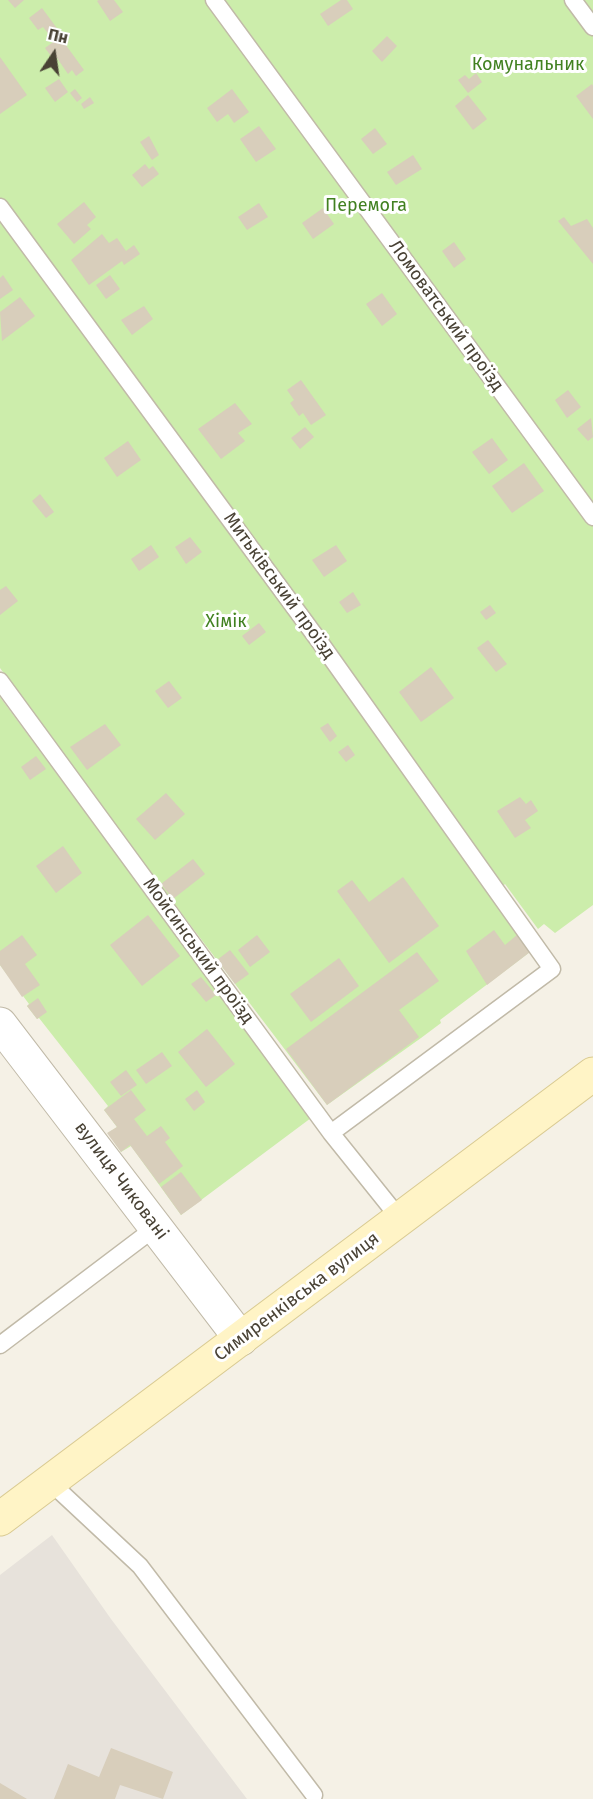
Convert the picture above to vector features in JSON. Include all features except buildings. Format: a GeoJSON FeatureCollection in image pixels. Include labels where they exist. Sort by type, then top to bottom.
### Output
{"type":"FeatureCollection","features":[{"type":"Feature","properties":{"kind":"main road","name":"Симиренківська вулиця"},"geometry":{"type":"LineString","coordinates":[[0,1519],[593,1074]]}},
{"type":"Feature","properties":{"kind":"street","name":"вулиця Чиковані"},"geometry":{"type":"LineString","coordinates":[[0,1024],[241,1339]]}},
{"type":"Feature","properties":{"kind":"lane","name":"Ломоватський проїзд"},"geometry":{"type":"LineString","coordinates":[[214,0],[593,516]]}},
{"type":"Feature","properties":{"kind":"lane"},"geometry":{"type":"LineString","coordinates":[[573,0],[593,27]]}},
{"type":"Feature","properties":{"kind":"lane","name":"Митьківський проїзд"},"geometry":{"type":"LineString","coordinates":[[0,207],[336,663],[552,969],[331,1133]]}},
{"type":"Feature","properties":{"kind":"lane","name":"Мойсинський проїзд"},"geometry":{"type":"LineString","coordinates":[[0,681],[331,1133],[400,1219]]}},
{"type":"Feature","properties":{"kind":"lane"},"geometry":{"type":"LineString","coordinates":[[0,1345],[156,1227]]}},
{"type":"Feature","properties":{"kind":"lane"},"geometry":{"type":"LineString","coordinates":[[50,1482],[140,1566],[314,1795]]}},
{"type":"Feature","properties":{"kind":"shaded area"},"geometry":{"type":"Polygon","coordinates":[[[52,1535],[111,1619],[247,1799],[0,1799],[0,1575],[52,1535]]]}},
{"type":"Feature","properties":{"kind":"green space","name":"Хімік"},"geometry":{"type":"Polygon","coordinates":[[[0,0],[593,0],[593,905],[555,933],[544,924],[538,929],[505,884],[491,897],[530,952],[440,1020],[441,1023],[327,1105],[84,785],[0,668],[0,0]]]}},
{"type":"Feature","properties":{"kind":"green space"},"geometry":{"type":"Polygon","coordinates":[[[0,697],[311,1118],[181,1215],[131,1146],[121,1152],[108,1133],[117,1127],[104,1110],[108,1106],[27,1006],[29,1004],[0,965],[0,697]]]}},
{"type":"Feature","properties":{"kind":"park label","name":"Комунальник"},"geometry":{"type":"Point","coordinates":[528,65]}},
{"type":"Feature","properties":{"kind":"park label","name":"Перемога"},"geometry":{"type":"Point","coordinates":[366,206]}}]}
